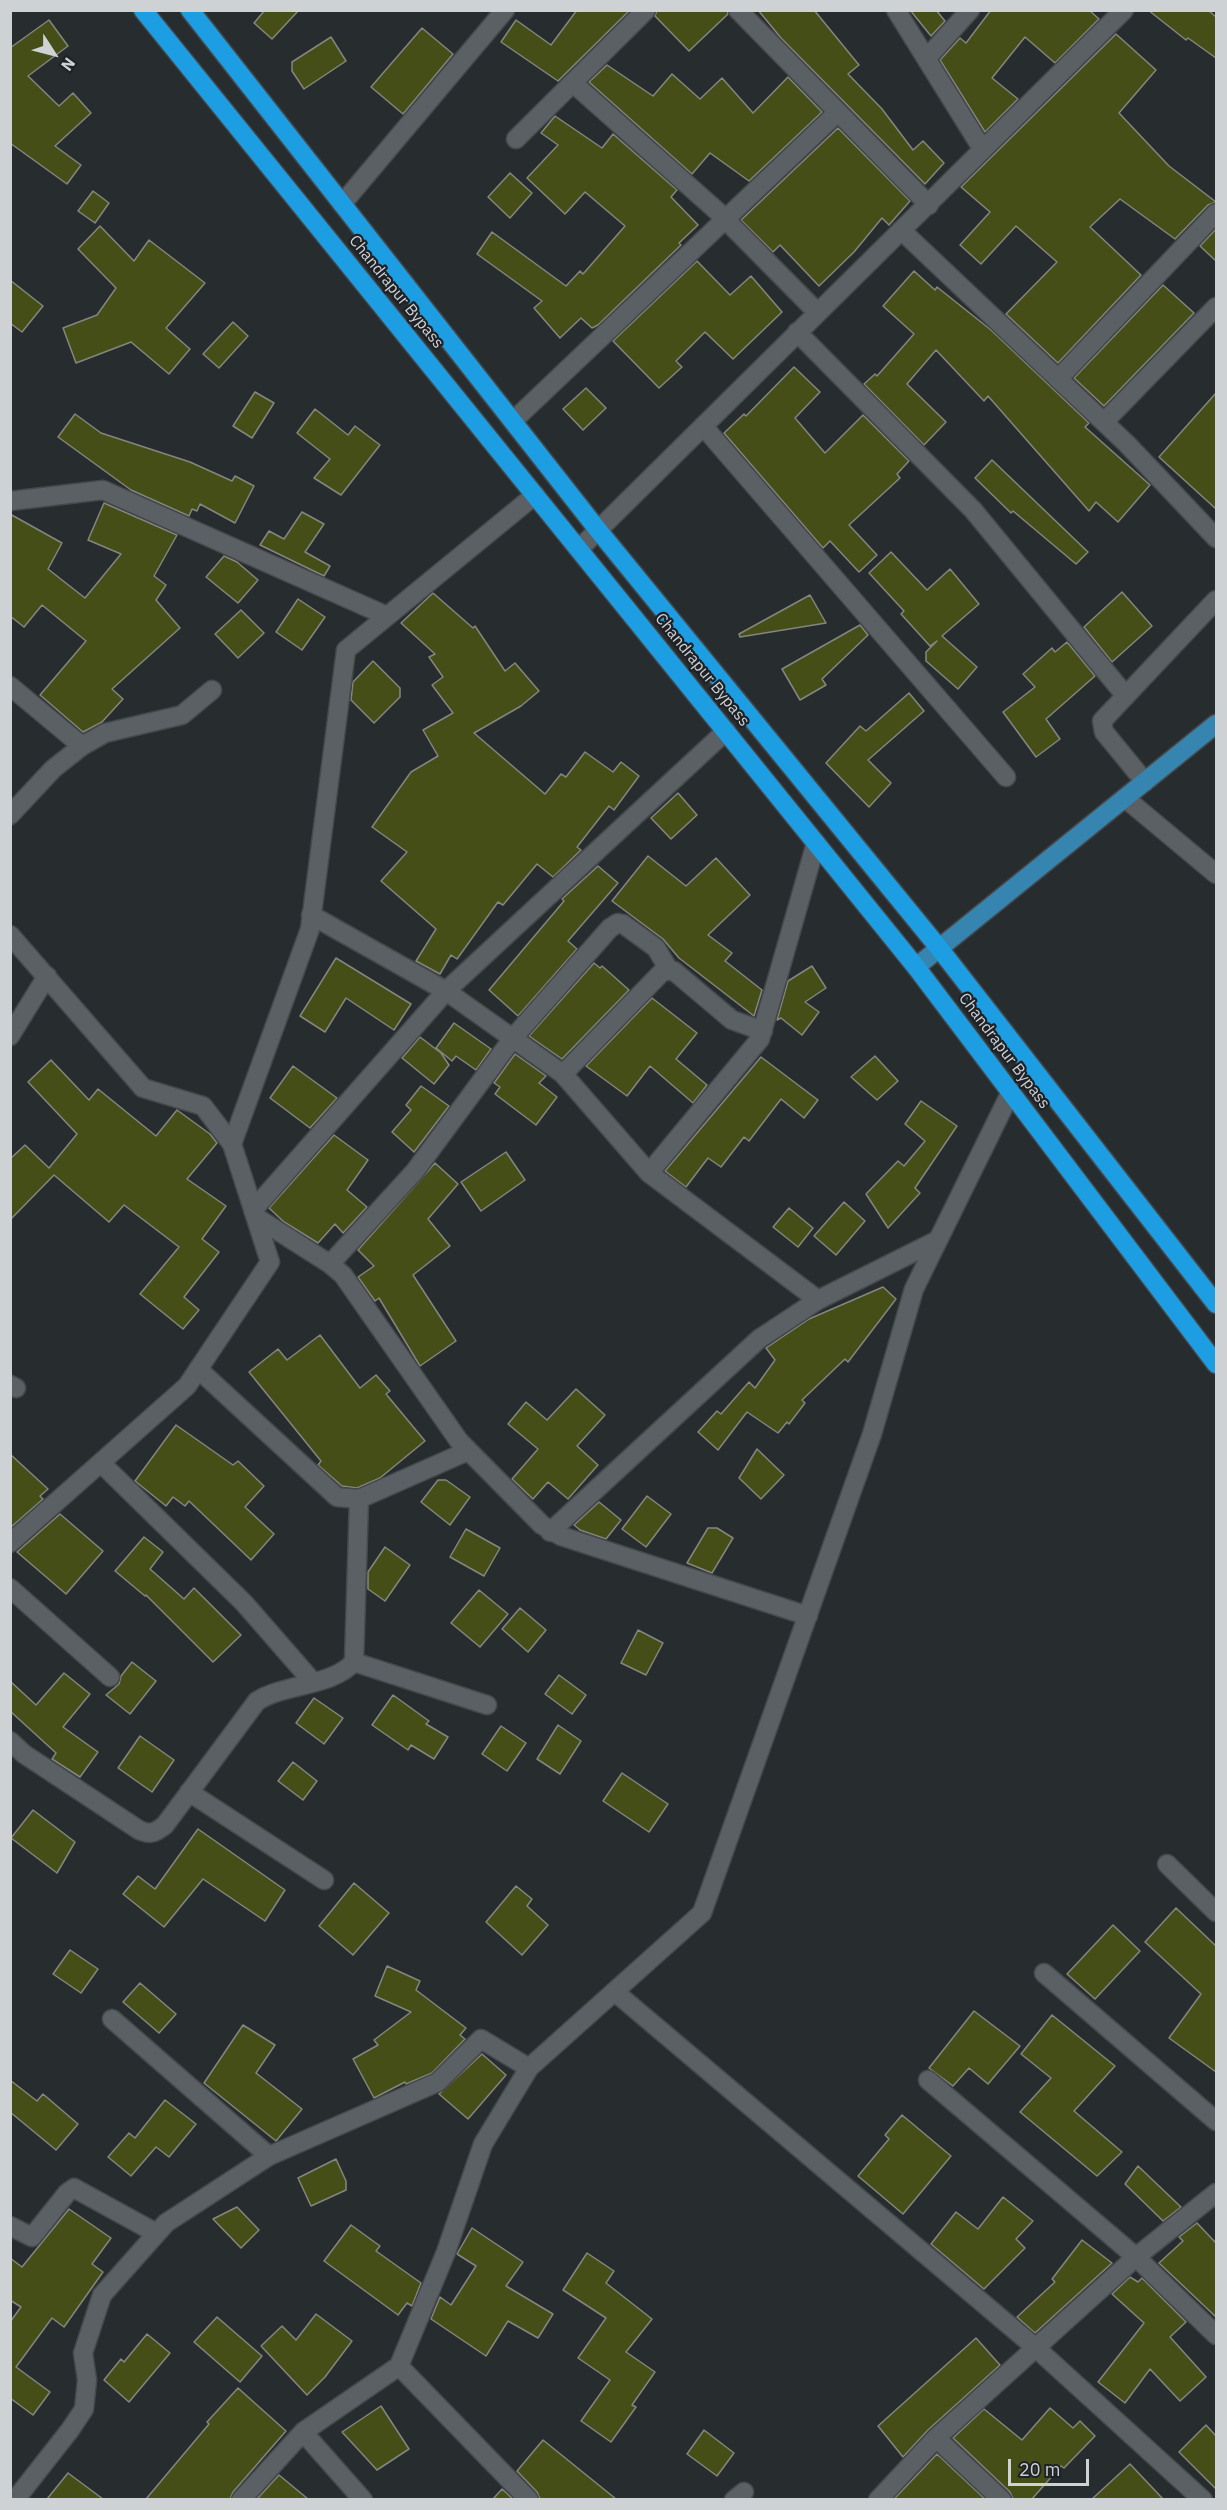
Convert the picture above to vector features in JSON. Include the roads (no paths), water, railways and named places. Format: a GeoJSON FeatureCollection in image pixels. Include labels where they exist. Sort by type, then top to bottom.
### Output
{"type":"FeatureCollection","features":[{"type":"Feature","properties":{"kind":"highway","name":"Chandrapur Bypass"},"geometry":{"type":"LineString","coordinates":[[143,10],[916,967],[1216,1365]]}},
{"type":"Feature","properties":{"kind":"highway","name":"Chandrapur Bypass"},"geometry":{"type":"LineString","coordinates":[[190,10],[598,530],[939,948],[1216,1304]]}},
{"type":"Feature","properties":{"kind":"main road"},"geometry":{"type":"LineString","coordinates":[[916,967],[1216,724]]}},
{"type":"Feature","properties":{"kind":"street"},"geometry":{"type":"LineString","coordinates":[[342,204],[505,10]]}},
{"type":"Feature","properties":{"kind":"street"},"geometry":{"type":"LineString","coordinates":[[516,139],[646,10]]}},
{"type":"Feature","properties":{"kind":"street"},"geometry":{"type":"LineString","coordinates":[[738,10],[929,205]]}},
{"type":"Feature","properties":{"kind":"street"},"geometry":{"type":"LineString","coordinates":[[896,10],[983,150]]}},
{"type":"Feature","properties":{"kind":"street"},"geometry":{"type":"LineString","coordinates":[[927,58],[970,10]]}},
{"type":"Feature","properties":{"kind":"street"},"geometry":{"type":"LineString","coordinates":[[579,549],[1124,10]]}},
{"type":"Feature","properties":{"kind":"street"},"geometry":{"type":"LineString","coordinates":[[573,83],[726,220],[817,312]]}},
{"type":"Feature","properties":{"kind":"street"},"geometry":{"type":"LineString","coordinates":[[513,422],[838,112]]}},
{"type":"Feature","properties":{"kind":"street"},"geometry":{"type":"LineString","coordinates":[[1058,379],[1216,213]]}},
{"type":"Feature","properties":{"kind":"street"},"geometry":{"type":"LineString","coordinates":[[901,231],[1104,422],[1216,538]]}},
{"type":"Feature","properties":{"kind":"street"},"geometry":{"type":"LineString","coordinates":[[1104,422],[1216,308]]}},
{"type":"Feature","properties":{"kind":"street"},"geometry":{"type":"LineString","coordinates":[[797,332],[973,510],[1125,695]]}},
{"type":"Feature","properties":{"kind":"street"},"geometry":{"type":"LineString","coordinates":[[703,426],[1006,777]]}},
{"type":"Feature","properties":{"kind":"street"},"geometry":{"type":"LineString","coordinates":[[10,501],[103,490],[387,616]]}},
{"type":"Feature","properties":{"kind":"street"},"geometry":{"type":"LineString","coordinates":[[232,1144],[310,929],[346,650],[535,495]]}},
{"type":"Feature","properties":{"kind":"street"},"geometry":{"type":"LineString","coordinates":[[1145,782],[1101,727],[1104,716],[1216,600]]}},
{"type":"Feature","properties":{"kind":"street"},"geometry":{"type":"LineString","coordinates":[[10,686],[82,746]]}},
{"type":"Feature","properties":{"kind":"street"},"geometry":{"type":"LineString","coordinates":[[10,815],[53,769],[82,746],[108,732],[182,715],[212,690]]}},
{"type":"Feature","properties":{"kind":"street"},"geometry":{"type":"LineString","coordinates":[[255,1214],[446,991],[726,731]]}},
{"type":"Feature","properties":{"kind":"street"},"geometry":{"type":"LineString","coordinates":[[1125,798],[1216,874]]}},
{"type":"Feature","properties":{"kind":"street"},"geometry":{"type":"LineString","coordinates":[[649,1173],[756,1046],[763,1031],[816,843]]}},
{"type":"Feature","properties":{"kind":"street"},"geometry":{"type":"LineString","coordinates":[[311,915],[446,991],[563,1074],[649,1173],[818,1300]]}},
{"type":"Feature","properties":{"kind":"street"},"geometry":{"type":"LineString","coordinates":[[330,1264],[420,1166],[513,1038],[610,928],[618,923],[656,948],[669,970]]}},
{"type":"Feature","properties":{"kind":"street"},"geometry":{"type":"LineString","coordinates":[[10,935],[143,1088],[203,1106],[232,1144],[270,1262],[187,1386],[10,1543]]}},
{"type":"Feature","properties":{"kind":"street"},"geometry":{"type":"LineString","coordinates":[[563,1074],[658,974],[669,970],[674,971],[732,1020],[763,1031]]}},
{"type":"Feature","properties":{"kind":"street"},"geometry":{"type":"LineString","coordinates":[[10,1036],[47,976]]}},
{"type":"Feature","properties":{"kind":"street"},"geometry":{"type":"LineString","coordinates":[[241,2499],[303,2432],[399,2366],[446,2252],[483,2144],[529,2068],[702,1913],[872,1434],[914,1289],[1011,1092]]}},
{"type":"Feature","properties":{"kind":"street"},"geometry":{"type":"LineString","coordinates":[[255,1214],[330,1264],[353,1288],[468,1451],[550,1532],[808,1616]]}},
{"type":"Feature","properties":{"kind":"street"},"geometry":{"type":"LineString","coordinates":[[550,1532],[759,1340],[818,1300],[936,1242]]}},
{"type":"Feature","properties":{"kind":"street"},"geometry":{"type":"LineString","coordinates":[[198,1369],[337,1497],[359,1499],[468,1451]]}},
{"type":"Feature","properties":{"kind":"street"},"geometry":{"type":"LineString","coordinates":[[101,1463],[244,1603],[312,1682]]}},
{"type":"Feature","properties":{"kind":"street"},"geometry":{"type":"LineString","coordinates":[[10,1741],[24,1754],[147,1834],[156,1832],[165,1825],[257,1701],[269,1694],[345,1671],[354,1662],[359,1499]]}},
{"type":"Feature","properties":{"kind":"street"},"geometry":{"type":"LineString","coordinates":[[10,1588],[110,1677]]}},
{"type":"Feature","properties":{"kind":"street"},"geometry":{"type":"LineString","coordinates":[[354,1662],[487,1705]]}},
{"type":"Feature","properties":{"kind":"street"},"geometry":{"type":"LineString","coordinates":[[189,1792],[324,1880]]}},
{"type":"Feature","properties":{"kind":"street"},"geometry":{"type":"LineString","coordinates":[[1167,1864],[1216,1912]]}},
{"type":"Feature","properties":{"kind":"street"},"geometry":{"type":"LineString","coordinates":[[1044,1973],[1216,2121]]}},
{"type":"Feature","properties":{"kind":"street"},"geometry":{"type":"LineString","coordinates":[[615,1992],[1036,2348],[1203,2499]]}},
{"type":"Feature","properties":{"kind":"street"},"geometry":{"type":"LineString","coordinates":[[112,2019],[269,2156]]}},
{"type":"Feature","properties":{"kind":"street"},"geometry":{"type":"LineString","coordinates":[[15,2499],[84,2409],[87,2380],[83,2354],[102,2295],[166,2223],[269,2156],[438,2082],[481,2039],[529,2068]]}},
{"type":"Feature","properties":{"kind":"street"},"geometry":{"type":"LineString","coordinates":[[928,2080],[1136,2257],[1216,2334]]}},
{"type":"Feature","properties":{"kind":"street"},"geometry":{"type":"LineString","coordinates":[[10,2226],[28,2236],[36,2235],[67,2193],[74,2188],[156,2233]]}},
{"type":"Feature","properties":{"kind":"street"},"geometry":{"type":"LineString","coordinates":[[878,2499],[936,2438],[1136,2257],[1216,2193]]}},
{"type":"Feature","properties":{"kind":"street"},"geometry":{"type":"LineString","coordinates":[[399,2366],[529,2499]]}},
{"type":"Feature","properties":{"kind":"street"},"geometry":{"type":"LineString","coordinates":[[303,2432],[363,2499]]}},
{"type":"Feature","properties":{"kind":"street"},"geometry":{"type":"LineString","coordinates":[[936,2438],[1002,2499]]}}]}
